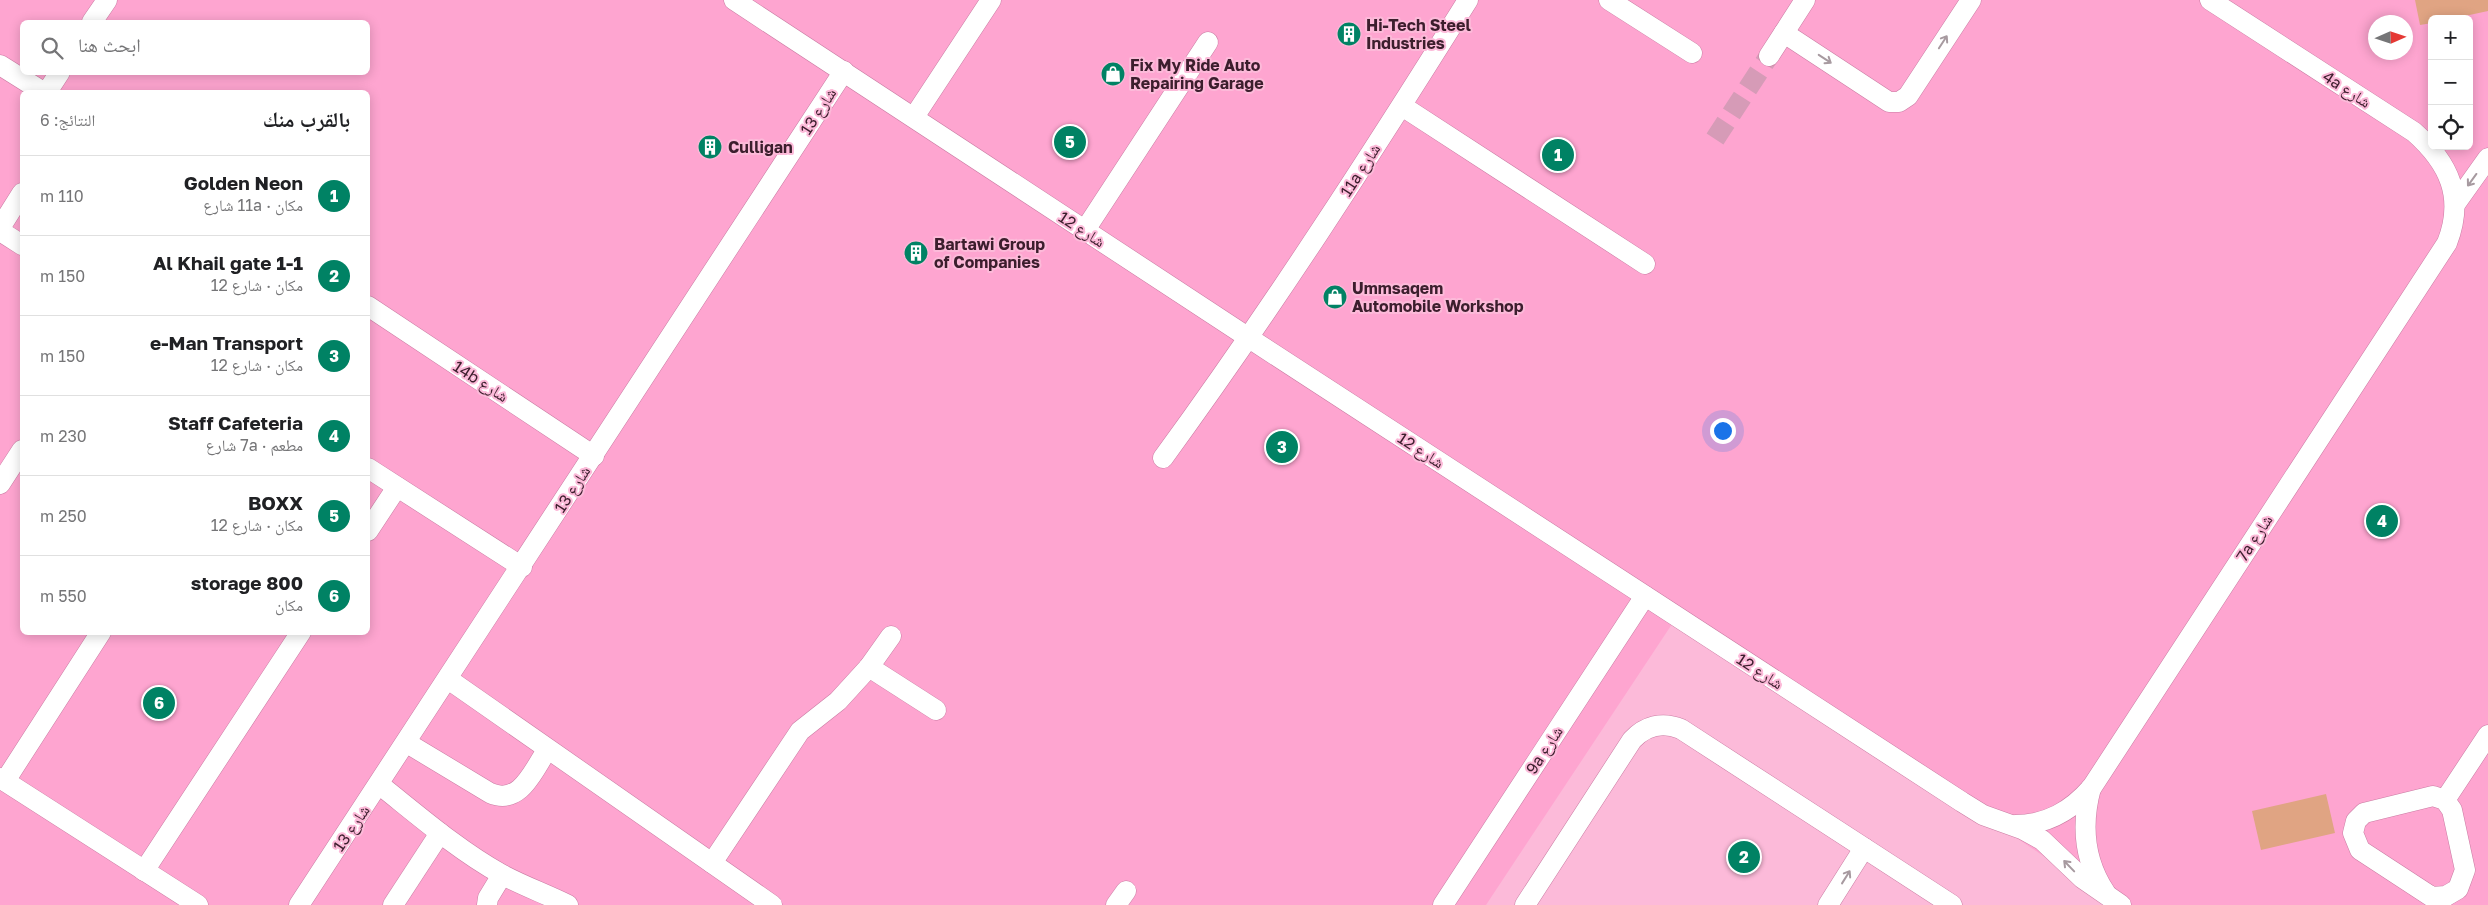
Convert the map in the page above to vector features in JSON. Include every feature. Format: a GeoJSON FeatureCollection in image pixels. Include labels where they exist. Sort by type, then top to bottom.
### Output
{"type":"FeatureCollection","features":[{"type":"Feature","properties":{"kind":"street"},"geometry":{"type":"LineString","coordinates":[[93,20],[107,0]]}},
{"type":"Feature","properties":{"kind":"street","name":"شارع 12"},"geometry":{"type":"LineString","coordinates":[[734,0],[1972,809],[2022,829],[2042,840],[2082,878],[2114,900]]}},
{"type":"Feature","properties":{"kind":"street"},"geometry":{"type":"LineString","coordinates":[[914,118],[991,0]]}},
{"type":"Feature","properties":{"kind":"street","name":"11a شارع"},"geometry":{"type":"LineString","coordinates":[[1163,458],[1249,338],[1402,106],[1468,0]]}},
{"type":"Feature","properties":{"kind":"street"},"geometry":{"type":"LineString","coordinates":[[1608,0],[1692,53]]}},
{"type":"Feature","properties":{"kind":"street"},"geometry":{"type":"LineString","coordinates":[[1769,56],[1805,0]]}},
{"type":"Feature","properties":{"kind":"street"},"geometry":{"type":"LineString","coordinates":[[1784,33],[1888,102],[1899,102],[1908,96],[1971,0]]}},
{"type":"Feature","properties":{"kind":"street","name":"4a شارع"},"geometry":{"type":"LineString","coordinates":[[2210,0],[2414,132],[2437,156],[2446,171],[2456,203]]}},
{"type":"Feature","properties":{"kind":"street"},"geometry":{"type":"LineString","coordinates":[[1085,230],[1208,42]]}},
{"type":"Feature","properties":{"kind":"street"},"geometry":{"type":"LineString","coordinates":[[0,65],[42,90]]}},
{"type":"Feature","properties":{"kind":"street","name":"شارع 13"},"geometry":{"type":"LineString","coordinates":[[299,905],[407,744],[844,71]]}},
{"type":"Feature","properties":{"kind":"street"},"geometry":{"type":"LineString","coordinates":[[46,90],[58,75]]}},
{"type":"Feature","properties":{"kind":"street"},"geometry":{"type":"LineString","coordinates":[[1402,106],[1645,264]]}},
{"type":"Feature","properties":{"kind":"street"},"geometry":{"type":"LineString","coordinates":[[2456,203],[2488,158]]}},
{"type":"Feature","properties":{"kind":"street"},"geometry":{"type":"LineString","coordinates":[[20,196],[0,229],[20,244]]}},
{"type":"Feature","properties":{"kind":"street","name":"7a شارع"},"geometry":{"type":"LineString","coordinates":[[2008,825],[2024,825],[2055,817],[2069,810],[2092,787],[2447,243],[2455,217],[2456,203]]}},
{"type":"Feature","properties":{"kind":"street","name":"14b شارع"},"geometry":{"type":"LineString","coordinates":[[370,307],[594,456]]}},
{"type":"Feature","properties":{"kind":"street"},"geometry":{"type":"LineString","coordinates":[[0,484],[20,453]]}},
{"type":"Feature","properties":{"kind":"street"},"geometry":{"type":"LineString","coordinates":[[370,469],[522,567]]}},
{"type":"Feature","properties":{"kind":"street"},"geometry":{"type":"LineString","coordinates":[[370,528],[397,487]]}},
{"type":"Feature","properties":{"kind":"street","name":"9a شارع"},"geometry":{"type":"LineString","coordinates":[[1443,905],[1645,596]]}},
{"type":"Feature","properties":{"kind":"street"},"geometry":{"type":"LineString","coordinates":[[100,635],[3,779],[198,905]]}},
{"type":"Feature","properties":{"kind":"street"},"geometry":{"type":"LineString","coordinates":[[144,871],[299,635]]}},
{"type":"Feature","properties":{"kind":"street"},"geometry":{"type":"LineString","coordinates":[[712,863],[800,731],[831,707],[869,667],[890,636]]}},
{"type":"Feature","properties":{"kind":"street"},"geometry":{"type":"LineString","coordinates":[[869,667],[936,710]]}},
{"type":"Feature","properties":{"kind":"street"},"geometry":{"type":"LineString","coordinates":[[448,679],[547,750],[772,905]]}},
{"type":"Feature","properties":{"kind":"street"},"geometry":{"type":"LineString","coordinates":[[1525,905],[1632,740],[1638,734],[1654,726],[1672,725],[1681,729],[1952,905]]}},
{"type":"Feature","properties":{"kind":"street"},"geometry":{"type":"LineString","coordinates":[[2445,800],[2488,735]]}},
{"type":"Feature","properties":{"kind":"street"},"geometry":{"type":"LineString","coordinates":[[407,744],[490,793],[503,797],[510,796],[521,789],[547,750]]}},
{"type":"Feature","properties":{"kind":"street"},"geometry":{"type":"LineString","coordinates":[[380,785],[440,832],[502,875],[568,905]]}},
{"type":"Feature","properties":{"kind":"street","name":"شارع 12"},"geometry":{"type":"LineString","coordinates":[[2092,787],[2087,803],[2085,835],[2092,867],[2114,900]]}},
{"type":"Feature","properties":{"kind":"street"},"geometry":{"type":"LineString","coordinates":[[2426,797],[2439,797],[2445,800],[2452,810],[2465,870],[2462,883],[2452,893],[2446,896],[2432,897],[2356,845],[2353,827],[2364,813],[2426,797]]}},
{"type":"Feature","properties":{"kind":"street"},"geometry":{"type":"LineString","coordinates":[[393,905],[440,832]]}},
{"type":"Feature","properties":{"kind":"street"},"geometry":{"type":"LineString","coordinates":[[1828,905],[1864,848]]}},
{"type":"Feature","properties":{"kind":"street"},"geometry":{"type":"LineString","coordinates":[[487,905],[488,898],[502,875]]}},
{"type":"Feature","properties":{"kind":"shaded area"},"geometry":{"type":"Polygon","coordinates":[[[0,0],[2488,0],[2488,905],[2115,905],[1682,609],[1486,905],[0,905],[0,0]]]}},
{"type":"Feature","properties":{"kind":"shaded area"},"geometry":{"type":"Polygon","coordinates":[[[2415,0],[2488,0],[2488,11],[2470,15],[2428,15],[2428,24],[2420,25],[2415,0]]]}},
{"type":"Feature","properties":{"kind":"shaded area"},"geometry":{"type":"Polygon","coordinates":[[[2326,794],[2335,833],[2261,850],[2252,811],[2326,794]]]}},
{"type":"Feature","properties":{"kind":"tunnel"},"geometry":{"type":"LineString","coordinates":[[1715,139],[1769,56]]}},
{"type":"Feature","properties":{"kind":"place","name":"Hi-Tech Steel Industries"},"geometry":{"type":"Point","coordinates":[1349,34]}},
{"type":"Feature","properties":{"kind":"place","name":"Fix My Ride Auto Repairing Garage"},"geometry":{"type":"Point","coordinates":[1113,74]}},
{"type":"Feature","properties":{"kind":"place","name":"BOXX"},"geometry":{"type":"Point","coordinates":[1070,142]}},
{"type":"Feature","properties":{"kind":"place","name":"Culligan"},"geometry":{"type":"Point","coordinates":[710,147]}},
{"type":"Feature","properties":{"kind":"place","name":"Golden Neon"},"geometry":{"type":"Point","coordinates":[1558,155]}},
{"type":"Feature","properties":{"kind":"place","name":"Bartawi Group of Companies"},"geometry":{"type":"Point","coordinates":[916,253]}},
{"type":"Feature","properties":{"kind":"place","name":"Ummsaqem Automobile Workshop"},"geometry":{"type":"Point","coordinates":[1335,297]}},
{"type":"Feature","properties":{"kind":"place","name":"e-Man Transport"},"geometry":{"type":"Point","coordinates":[1282,447]}},
{"type":"Feature","properties":{"kind":"place","name":"Staff Cafeteria"},"geometry":{"type":"Point","coordinates":[2382,521]}},
{"type":"Feature","properties":{"kind":"place","name":"800 storage"},"geometry":{"type":"Point","coordinates":[159,703]}},
{"type":"Feature","properties":{"kind":"place","name":"Al Khail gate 1-1"},"geometry":{"type":"Point","coordinates":[1744,857]}}]}
